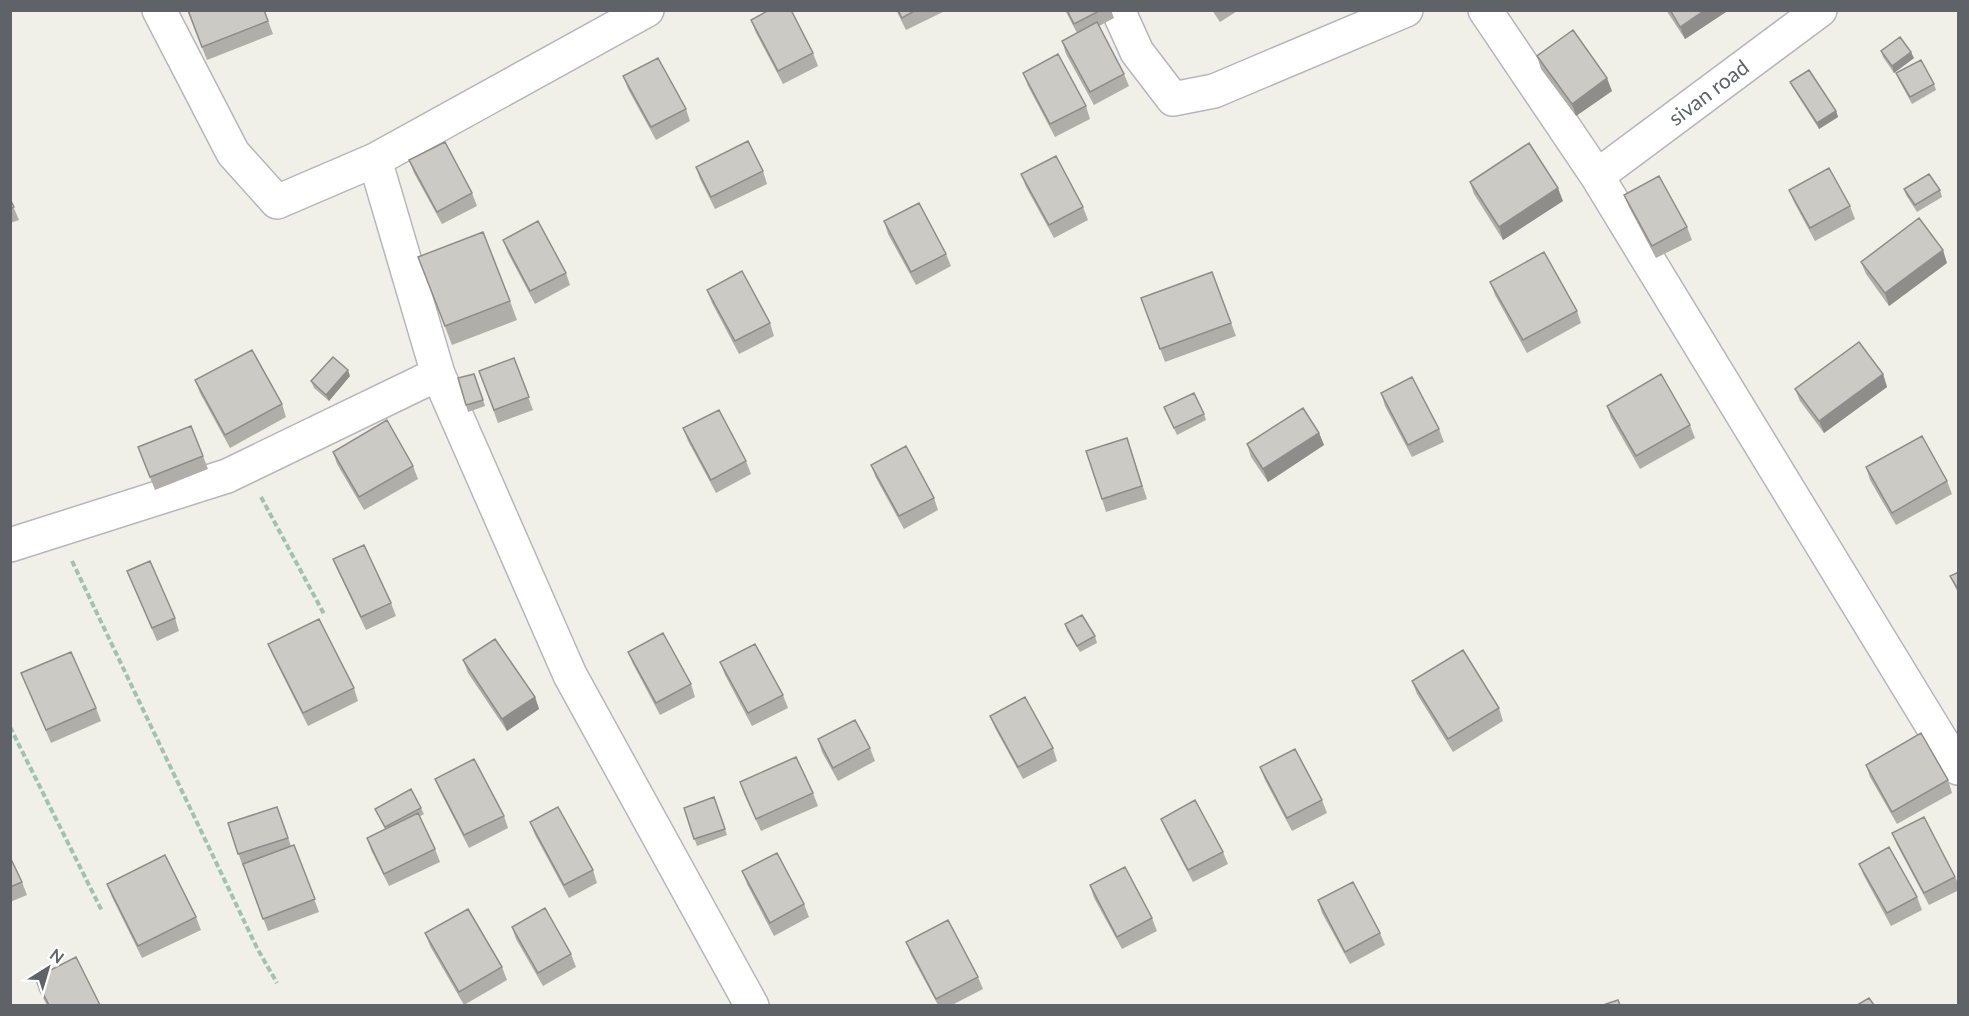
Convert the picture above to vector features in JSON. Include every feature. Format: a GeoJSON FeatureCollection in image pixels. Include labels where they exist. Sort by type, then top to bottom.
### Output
{"type":"FeatureCollection","features":[{"type":"Feature","properties":{"kind":"street"},"geometry":{"type":"LineString","coordinates":[[159,10],[233,153],[278,202],[375,160],[647,10]]}},
{"type":"Feature","properties":{"kind":"street"},"geometry":{"type":"LineString","coordinates":[[1118,10],[1137,52],[1173,99],[1214,91],[1406,10]]}},
{"type":"Feature","properties":{"kind":"street"},"geometry":{"type":"LineString","coordinates":[[1485,10],[1597,176],[1959,768]]}},
{"type":"Feature","properties":{"kind":"street","name":"sivan road"},"geometry":{"type":"LineString","coordinates":[[1597,176],[1820,10]]}},
{"type":"Feature","properties":{"kind":"street"},"geometry":{"type":"LineString","coordinates":[[375,160],[438,374],[570,675],[752,1005]]}},
{"type":"Feature","properties":{"kind":"street"},"geometry":{"type":"LineString","coordinates":[[10,545],[227,476],[438,374]]}},
{"type":"Feature","properties":{"kind":"path"},"geometry":{"type":"LineString","coordinates":[[245,467],[324,614]]}},
{"type":"Feature","properties":{"kind":"path"},"geometry":{"type":"LineString","coordinates":[[58,530],[257,948],[277,983]]}},
{"type":"Feature","properties":{"kind":"path"},"geometry":{"type":"LineString","coordinates":[[10,727],[102,911]]}},
{"type":"Feature","properties":{"kind":"building"},"geometry":{"type":"Polygon","coordinates":[[[188,10],[264,10],[268,21],[202,47],[188,10]]]}},
{"type":"Feature","properties":{"kind":"building"},"geometry":{"type":"Polygon","coordinates":[[[769,10],[791,10],[813,53],[778,71],[751,20],[769,10]]]}},
{"type":"Feature","properties":{"kind":"building"},"geometry":{"type":"Polygon","coordinates":[[[898,10],[916,10],[902,18],[898,10]]]}},
{"type":"Feature","properties":{"kind":"building"},"geometry":{"type":"Polygon","coordinates":[[[1067,10],[1101,10],[1074,24],[1067,10]]]}},
{"type":"Feature","properties":{"kind":"building"},"geometry":{"type":"Polygon","coordinates":[[[1670,10],[1705,10],[1680,27],[1670,10]]]}},
{"type":"Feature","properties":{"kind":"building"},"geometry":{"type":"Polygon","coordinates":[[[1097,22],[1124,74],[1090,92],[1062,41],[1097,22]]]}},
{"type":"Feature","properties":{"kind":"building"},"geometry":{"type":"Polygon","coordinates":[[[1573,30],[1607,78],[1572,104],[1537,56],[1573,30]]]}},
{"type":"Feature","properties":{"kind":"building"},"geometry":{"type":"Polygon","coordinates":[[[1900,37],[1911,52],[1892,66],[1881,51],[1900,37]]]}},
{"type":"Feature","properties":{"kind":"building"},"geometry":{"type":"Polygon","coordinates":[[[1058,54],[1086,106],[1050,124],[1023,73],[1058,54]]]}},
{"type":"Feature","properties":{"kind":"building"},"geometry":{"type":"Polygon","coordinates":[[[658,58],[686,109],[651,127],[623,76],[658,58]]]}},
{"type":"Feature","properties":{"kind":"building"},"geometry":{"type":"Polygon","coordinates":[[[1921,60],[1934,84],[1910,97],[1896,73],[1921,60]]]}},
{"type":"Feature","properties":{"kind":"building"},"geometry":{"type":"Polygon","coordinates":[[[1809,70],[1836,111],[1817,123],[1790,82],[1809,70]]]}},
{"type":"Feature","properties":{"kind":"building"},"geometry":{"type":"Polygon","coordinates":[[[748,141],[763,171],[711,197],[696,167],[748,141]]]}},
{"type":"Feature","properties":{"kind":"building"},"geometry":{"type":"Polygon","coordinates":[[[445,142],[472,193],[437,212],[409,160],[445,142]]]}},
{"type":"Feature","properties":{"kind":"building"},"geometry":{"type":"Polygon","coordinates":[[[1529,143],[1558,188],[1499,227],[1470,182],[1529,143]]]}},
{"type":"Feature","properties":{"kind":"building"},"geometry":{"type":"Polygon","coordinates":[[[1056,156],[1083,207],[1049,225],[1021,174],[1056,156]]]}},
{"type":"Feature","properties":{"kind":"building"},"geometry":{"type":"Polygon","coordinates":[[[1829,168],[1850,206],[1810,228],[1789,190],[1829,168]]]}},
{"type":"Feature","properties":{"kind":"building"},"geometry":{"type":"Polygon","coordinates":[[[1929,174],[1940,190],[1915,205],[1904,189],[1929,174]]]}},
{"type":"Feature","properties":{"kind":"building"},"geometry":{"type":"Polygon","coordinates":[[[1659,176],[1687,227],[1652,246],[1624,195],[1659,176]]]}},
{"type":"Feature","properties":{"kind":"building"},"geometry":{"type":"Polygon","coordinates":[[[919,203],[946,254],[911,272],[884,221],[919,203]]]}},
{"type":"Feature","properties":{"kind":"building"},"geometry":{"type":"Polygon","coordinates":[[[1919,218],[1943,250],[1885,293],[1861,262],[1919,218]]]}},
{"type":"Feature","properties":{"kind":"building"},"geometry":{"type":"Polygon","coordinates":[[[538,221],[566,273],[530,291],[503,240],[538,221]]]}},
{"type":"Feature","properties":{"kind":"building"},"geometry":{"type":"Polygon","coordinates":[[[483,232],[510,301],[445,326],[418,257],[483,232]]]}},
{"type":"Feature","properties":{"kind":"building"},"geometry":{"type":"Polygon","coordinates":[[[1544,252],[1577,311],[1523,340],[1490,282],[1544,252]]]}},
{"type":"Feature","properties":{"kind":"building"},"geometry":{"type":"Polygon","coordinates":[[[742,271],[770,323],[735,341],[707,290],[742,271]]]}},
{"type":"Feature","properties":{"kind":"building"},"geometry":{"type":"Polygon","coordinates":[[[1212,272],[1231,323],[1160,349],[1141,298],[1212,272]]]}},
{"type":"Feature","properties":{"kind":"building"},"geometry":{"type":"Polygon","coordinates":[[[1859,342],[1883,374],[1819,421],[1795,389],[1859,342]]]}},
{"type":"Feature","properties":{"kind":"building"},"geometry":{"type":"Polygon","coordinates":[[[252,350],[282,404],[225,435],[195,380],[252,350]]]}},
{"type":"Feature","properties":{"kind":"building"},"geometry":{"type":"Polygon","coordinates":[[[333,357],[348,370],[326,395],[311,381],[333,357]]]}},
{"type":"Feature","properties":{"kind":"building"},"geometry":{"type":"Polygon","coordinates":[[[514,358],[529,397],[494,410],[479,371],[514,358]]]}},
{"type":"Feature","properties":{"kind":"building"},"geometry":{"type":"Polygon","coordinates":[[[474,374],[483,400],[466,405],[458,378],[474,374]]]}},
{"type":"Feature","properties":{"kind":"building"},"geometry":{"type":"Polygon","coordinates":[[[1661,374],[1690,425],[1636,456],[1607,406],[1661,374]]]}},
{"type":"Feature","properties":{"kind":"building"},"geometry":{"type":"Polygon","coordinates":[[[1412,377],[1439,429],[1408,445],[1381,393],[1412,377]]]}},
{"type":"Feature","properties":{"kind":"building"},"geometry":{"type":"Polygon","coordinates":[[[1194,393],[1204,414],[1174,428],[1164,407],[1194,393]]]}},
{"type":"Feature","properties":{"kind":"building"},"geometry":{"type":"Polygon","coordinates":[[[1303,408],[1319,433],[1263,469],[1247,444],[1303,408]]]}},
{"type":"Feature","properties":{"kind":"building"},"geometry":{"type":"Polygon","coordinates":[[[719,410],[746,461],[711,480],[683,428],[719,410]]]}},
{"type":"Feature","properties":{"kind":"building"},"geometry":{"type":"Polygon","coordinates":[[[387,420],[413,466],[359,497],[333,452],[387,420]]]}},
{"type":"Feature","properties":{"kind":"building"},"geometry":{"type":"Polygon","coordinates":[[[191,426],[203,456],[150,477],[138,447],[191,426]]]}},
{"type":"Feature","properties":{"kind":"building"},"geometry":{"type":"Polygon","coordinates":[[[1922,436],[1947,481],[1892,513],[1866,467],[1922,436]]]}},
{"type":"Feature","properties":{"kind":"building"},"geometry":{"type":"Polygon","coordinates":[[[1127,438],[1142,486],[1102,499],[1086,451],[1127,438]]]}},
{"type":"Feature","properties":{"kind":"building"},"geometry":{"type":"Polygon","coordinates":[[[906,446],[934,498],[899,516],[871,465],[906,446]]]}},
{"type":"Feature","properties":{"kind":"building"},"geometry":{"type":"Polygon","coordinates":[[[364,545],[391,603],[361,617],[333,559],[364,545]]]}},
{"type":"Feature","properties":{"kind":"building"},"geometry":{"type":"Polygon","coordinates":[[[150,561],[175,618],[152,628],[127,571],[150,561]]]}},
{"type":"Feature","properties":{"kind":"building"},"geometry":{"type":"Polygon","coordinates":[[[1959,572],[1959,591],[1950,576],[1959,572]]]}},
{"type":"Feature","properties":{"kind":"building"},"geometry":{"type":"Polygon","coordinates":[[[1082,615],[1095,636],[1077,646],[1065,624],[1082,615]]]}},
{"type":"Feature","properties":{"kind":"building"},"geometry":{"type":"Polygon","coordinates":[[[319,619],[354,688],[303,713],[268,644],[319,619]]]}},
{"type":"Feature","properties":{"kind":"building"},"geometry":{"type":"Polygon","coordinates":[[[663,633],[691,684],[656,703],[628,652],[663,633]]]}},
{"type":"Feature","properties":{"kind":"building"},"geometry":{"type":"Polygon","coordinates":[[[495,639],[535,697],[502,719],[463,660],[495,639]]]}},
{"type":"Feature","properties":{"kind":"building"},"geometry":{"type":"Polygon","coordinates":[[[755,644],[783,695],[748,713],[720,662],[755,644]]]}},
{"type":"Feature","properties":{"kind":"building"},"geometry":{"type":"Polygon","coordinates":[[[1463,650],[1499,708],[1448,739],[1412,681],[1463,650]]]}},
{"type":"Feature","properties":{"kind":"building"},"geometry":{"type":"Polygon","coordinates":[[[71,652],[96,708],[46,730],[21,673],[71,652]]]}},
{"type":"Feature","properties":{"kind":"building"},"geometry":{"type":"Polygon","coordinates":[[[1025,697],[1053,748],[1018,767],[990,716],[1025,697]]]}},
{"type":"Feature","properties":{"kind":"building"},"geometry":{"type":"Polygon","coordinates":[[[855,720],[870,748],[833,768],[818,739],[855,720]]]}},
{"type":"Feature","properties":{"kind":"building"},"geometry":{"type":"Polygon","coordinates":[[[1921,733],[1948,780],[1892,812],[1866,765],[1921,733]]]}},
{"type":"Feature","properties":{"kind":"building"},"geometry":{"type":"Polygon","coordinates":[[[1295,749],[1322,800],[1287,818],[1260,767],[1295,749]]]}},
{"type":"Feature","properties":{"kind":"building"},"geometry":{"type":"Polygon","coordinates":[[[796,757],[813,793],[756,819],[740,782],[796,757]]]}},
{"type":"Feature","properties":{"kind":"building"},"geometry":{"type":"Polygon","coordinates":[[[474,759],[504,816],[464,835],[435,779],[474,759]]]}},
{"type":"Feature","properties":{"kind":"building"},"geometry":{"type":"Polygon","coordinates":[[[411,789],[421,808],[385,827],[375,809],[411,789]]]}},
{"type":"Feature","properties":{"kind":"building"},"geometry":{"type":"Polygon","coordinates":[[[714,797],[725,829],[694,839],[684,808],[714,797]]]}},
{"type":"Feature","properties":{"kind":"building"},"geometry":{"type":"Polygon","coordinates":[[[1195,800],[1223,852],[1188,870],[1161,819],[1195,800]]]}},
{"type":"Feature","properties":{"kind":"building"},"geometry":{"type":"Polygon","coordinates":[[[277,807],[288,838],[238,854],[228,823],[277,807]]]}},
{"type":"Feature","properties":{"kind":"building"},"geometry":{"type":"Polygon","coordinates":[[[558,807],[593,870],[564,885],[530,822],[558,807]]]}},
{"type":"Feature","properties":{"kind":"building"},"geometry":{"type":"Polygon","coordinates":[[[418,813],[435,849],[384,874],[367,838],[418,813]]]}},
{"type":"Feature","properties":{"kind":"building"},"geometry":{"type":"Polygon","coordinates":[[[1924,817],[1955,877],[1924,893],[1892,833],[1924,817]]]}},
{"type":"Feature","properties":{"kind":"building"},"geometry":{"type":"Polygon","coordinates":[[[294,845],[315,899],[263,919],[243,864],[294,845]]]}},
{"type":"Feature","properties":{"kind":"building"},"geometry":{"type":"Polygon","coordinates":[[[1889,847],[1917,897],[1887,913],[1859,864],[1889,847]]]}},
{"type":"Feature","properties":{"kind":"building"},"geometry":{"type":"Polygon","coordinates":[[[777,853],[804,904],[770,923],[742,871],[777,853]]]}},
{"type":"Feature","properties":{"kind":"building"},"geometry":{"type":"Polygon","coordinates":[[[165,855],[196,917],[138,946],[107,884],[165,855]]]}},
{"type":"Feature","properties":{"kind":"building"},"geometry":{"type":"Polygon","coordinates":[[[10,857],[22,882],[10,887],[10,857]]]}},
{"type":"Feature","properties":{"kind":"building"},"geometry":{"type":"Polygon","coordinates":[[[1125,867],[1152,918],[1117,937],[1090,885],[1125,867]]]}},
{"type":"Feature","properties":{"kind":"building"},"geometry":{"type":"Polygon","coordinates":[[[1353,882],[1380,933],[1345,952],[1318,900],[1353,882]]]}},
{"type":"Feature","properties":{"kind":"building"},"geometry":{"type":"Polygon","coordinates":[[[545,908],[571,954],[538,973],[512,927],[545,908]]]}},
{"type":"Feature","properties":{"kind":"building"},"geometry":{"type":"Polygon","coordinates":[[[468,909],[502,967],[459,992],[425,933],[468,909]]]}},
{"type":"Feature","properties":{"kind":"building"},"geometry":{"type":"Polygon","coordinates":[[[948,920],[978,977],[936,999],[906,942],[948,920]]]}},
{"type":"Feature","properties":{"kind":"building"},"geometry":{"type":"Polygon","coordinates":[[[76,957],[100,1005],[49,1005],[35,978],[76,957]]]}},
{"type":"Feature","properties":{"kind":"building"},"geometry":{"type":"Polygon","coordinates":[[[1869,998],[1874,1005],[1857,1005],[1869,998]]]}},
{"type":"Feature","properties":{"kind":"building"},"geometry":{"type":"Polygon","coordinates":[[[1618,1000],[1620,1005],[1603,1005],[1618,1000]]]}}]}
